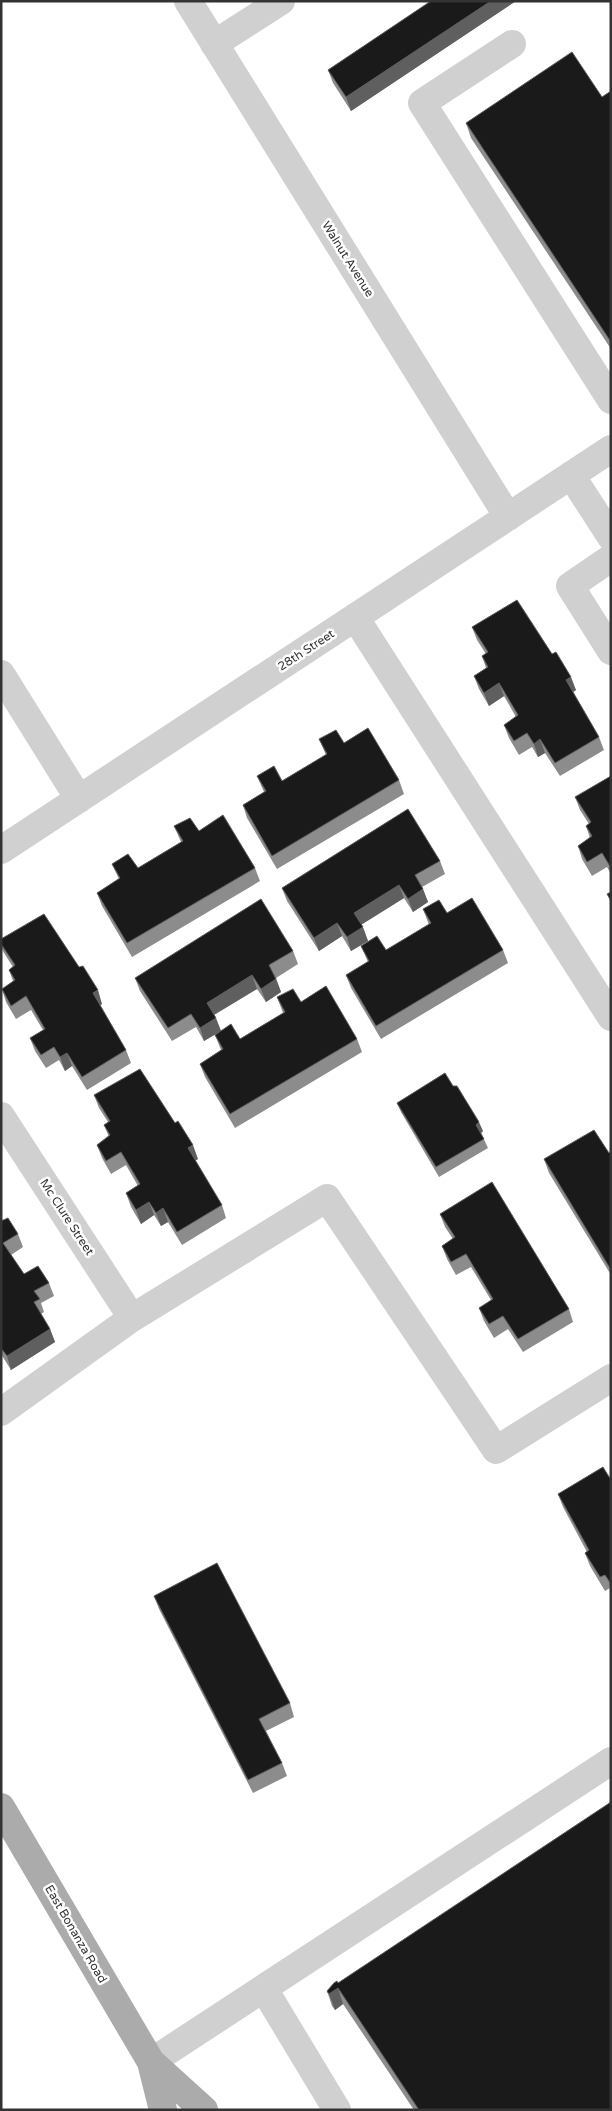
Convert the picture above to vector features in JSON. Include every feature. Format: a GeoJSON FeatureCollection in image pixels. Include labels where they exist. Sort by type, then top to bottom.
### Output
{"type":"FeatureCollection","features":[{"type":"Feature","properties":{"kind":"main road","name":"East Bonanza Road"},"geometry":{"type":"LineString","coordinates":[[1,1807],[151,2062],[163,2110]]}},
{"type":"Feature","properties":{"kind":"main road","name":"East Bonanza Road"},"geometry":{"type":"LineString","coordinates":[[151,2062],[204,2110]]}},
{"type":"Feature","properties":{"kind":"street","name":"Walnut Avenue"},"geometry":{"type":"LineString","coordinates":[[188,1],[508,517]]}},
{"type":"Feature","properties":{"kind":"street"},"geometry":{"type":"LineString","coordinates":[[214,44],[281,1]]}},
{"type":"Feature","properties":{"kind":"street"},"geometry":{"type":"LineString","coordinates":[[512,44],[422,103],[611,400]]}},
{"type":"Feature","properties":{"kind":"street","name":"28th Street"},"geometry":{"type":"LineString","coordinates":[[1,850],[611,449]]}},
{"type":"Feature","properties":{"kind":"street"},"geometry":{"type":"LineString","coordinates":[[571,475],[611,537]]}},
{"type":"Feature","properties":{"kind":"street"},"geometry":{"type":"LineString","coordinates":[[611,558],[570,586],[611,651]]}},
{"type":"Feature","properties":{"kind":"street"},"geometry":{"type":"LineString","coordinates":[[355,617],[611,1017]]}},
{"type":"Feature","properties":{"kind":"street"},"geometry":{"type":"LineString","coordinates":[[1,674],[79,799]]}},
{"type":"Feature","properties":{"kind":"street","name":"Mc Clure Street"},"geometry":{"type":"LineString","coordinates":[[1,1116],[132,1318]]}},
{"type":"Feature","properties":{"kind":"street"},"geometry":{"type":"LineString","coordinates":[[1,1412],[132,1318],[327,1198],[496,1450],[611,1378]]}},
{"type":"Feature","properties":{"kind":"street"},"geometry":{"type":"LineString","coordinates":[[151,2062],[611,1761]]}},
{"type":"Feature","properties":{"kind":"street"},"geometry":{"type":"LineString","coordinates":[[264,1989],[337,2110]]}},
{"type":"Feature","properties":{"kind":"building"},"geometry":{"type":"Polygon","coordinates":[[[431,1],[491,1],[346,97],[328,70],[431,1]]]}},
{"type":"Feature","properties":{"kind":"building"},"geometry":{"type":"Polygon","coordinates":[[[572,52],[602,97],[611,91],[611,342],[466,123],[572,52]]]}},
{"type":"Feature","properties":{"kind":"building"},"geometry":{"type":"Polygon","coordinates":[[[517,600],[552,654],[556,652],[571,677],[566,680],[599,737],[555,763],[540,739],[534,744],[527,733],[514,741],[504,725],[518,715],[499,683],[484,693],[474,676],[488,667],[482,656],[488,652],[472,627],[517,600]]]}},
{"type":"Feature","properties":{"kind":"building"},"geometry":{"type":"Polygon","coordinates":[[[368,728],[399,780],[272,856],[243,805],[266,791],[257,776],[274,766],[282,781],[327,754],[319,739],[336,730],[344,743],[368,728]]]}},
{"type":"Feature","properties":{"kind":"building"},"geometry":{"type":"Polygon","coordinates":[[[611,776],[611,868],[602,853],[587,862],[578,846],[592,836],[586,826],[591,822],[575,797],[611,776]]]}},
{"type":"Feature","properties":{"kind":"building"},"geometry":{"type":"Polygon","coordinates":[[[408,809],[440,861],[415,875],[423,889],[408,899],[399,885],[354,913],[363,927],[347,937],[337,923],[314,938],[282,888],[408,809]]]}},
{"type":"Feature","properties":{"kind":"building"},"geometry":{"type":"Polygon","coordinates":[[[223,815],[255,868],[127,943],[97,893],[120,878],[112,864],[128,854],[138,868],[183,841],[174,826],[190,818],[199,831],[223,815]]]}},
{"type":"Feature","properties":{"kind":"building"},"geometry":{"type":"Polygon","coordinates":[[[611,892],[611,901],[607,894],[611,892]]]}},
{"type":"Feature","properties":{"kind":"building"},"geometry":{"type":"Polygon","coordinates":[[[472,898],[503,950],[376,1026],[346,975],[369,961],[361,946],[377,936],[386,950],[431,923],[423,909],[439,900],[447,913],[472,898]]]}},
{"type":"Feature","properties":{"kind":"building"},"geometry":{"type":"Polygon","coordinates":[[[261,899],[293,951],[269,965],[276,979],[261,989],[252,975],[207,1003],[216,1018],[200,1028],[191,1014],[168,1028],[135,978],[261,899]]]}},
{"type":"Feature","properties":{"kind":"building"},"geometry":{"type":"Polygon","coordinates":[[[44,914],[79,967],[83,966],[98,990],[93,993],[126,1050],[82,1077],[67,1053],[60,1057],[54,1047],[41,1055],[30,1038],[45,1029],[26,996],[11,1006],[2,989],[15,980],[9,970],[15,965],[1,944],[1,939],[44,914]]]}},
{"type":"Feature","properties":{"kind":"building"},"geometry":{"type":"Polygon","coordinates":[[[326,986],[357,1039],[230,1114],[200,1064],[223,1049],[215,1035],[231,1024],[240,1039],[285,1012],[277,997],[293,989],[301,1002],[326,986]]]}},
{"type":"Feature","properties":{"kind":"building"},"geometry":{"type":"Polygon","coordinates":[[[140,1069],[175,1123],[178,1121],[193,1145],[188,1148],[222,1205],[177,1232],[163,1208],[156,1213],[149,1202],[136,1210],[126,1193],[140,1184],[121,1152],[106,1161],[97,1145],[110,1135],[104,1125],[110,1121],[94,1095],[140,1069]]]}},
{"type":"Feature","properties":{"kind":"building"},"geometry":{"type":"Polygon","coordinates":[[[445,1073],[453,1086],[457,1086],[479,1122],[476,1125],[484,1139],[436,1167],[397,1103],[445,1073]]]}},
{"type":"Feature","properties":{"kind":"building"},"geometry":{"type":"Polygon","coordinates":[[[594,1130],[609,1153],[611,1152],[611,1270],[544,1159],[594,1130]]]}},
{"type":"Feature","properties":{"kind":"building"},"geometry":{"type":"Polygon","coordinates":[[[492,1182],[569,1309],[518,1339],[503,1316],[489,1324],[479,1308],[493,1299],[466,1254],[451,1262],[442,1246],[455,1237],[440,1214],[492,1182]]]}},
{"type":"Feature","properties":{"kind":"building"},"geometry":{"type":"Polygon","coordinates":[[[8,1218],[18,1234],[3,1243],[24,1274],[38,1266],[49,1283],[34,1291],[40,1299],[34,1302],[50,1329],[7,1356],[1,1348],[1,1221],[8,1218]]]}},
{"type":"Feature","properties":{"kind":"building"},"geometry":{"type":"Polygon","coordinates":[[[603,1467],[611,1480],[611,1584],[605,1575],[600,1577],[585,1553],[589,1550],[558,1494],[603,1467]]]}},
{"type":"Feature","properties":{"kind":"building"},"geometry":{"type":"Polygon","coordinates":[[[217,1563],[290,1703],[259,1719],[282,1763],[248,1780],[154,1596],[217,1563]]]}},
{"type":"Feature","properties":{"kind":"building"},"geometry":{"type":"Polygon","coordinates":[[[611,1802],[611,2110],[419,2110],[338,1988],[329,1994],[327,1991],[337,1981],[338,1983],[611,1802]]]}}]}
